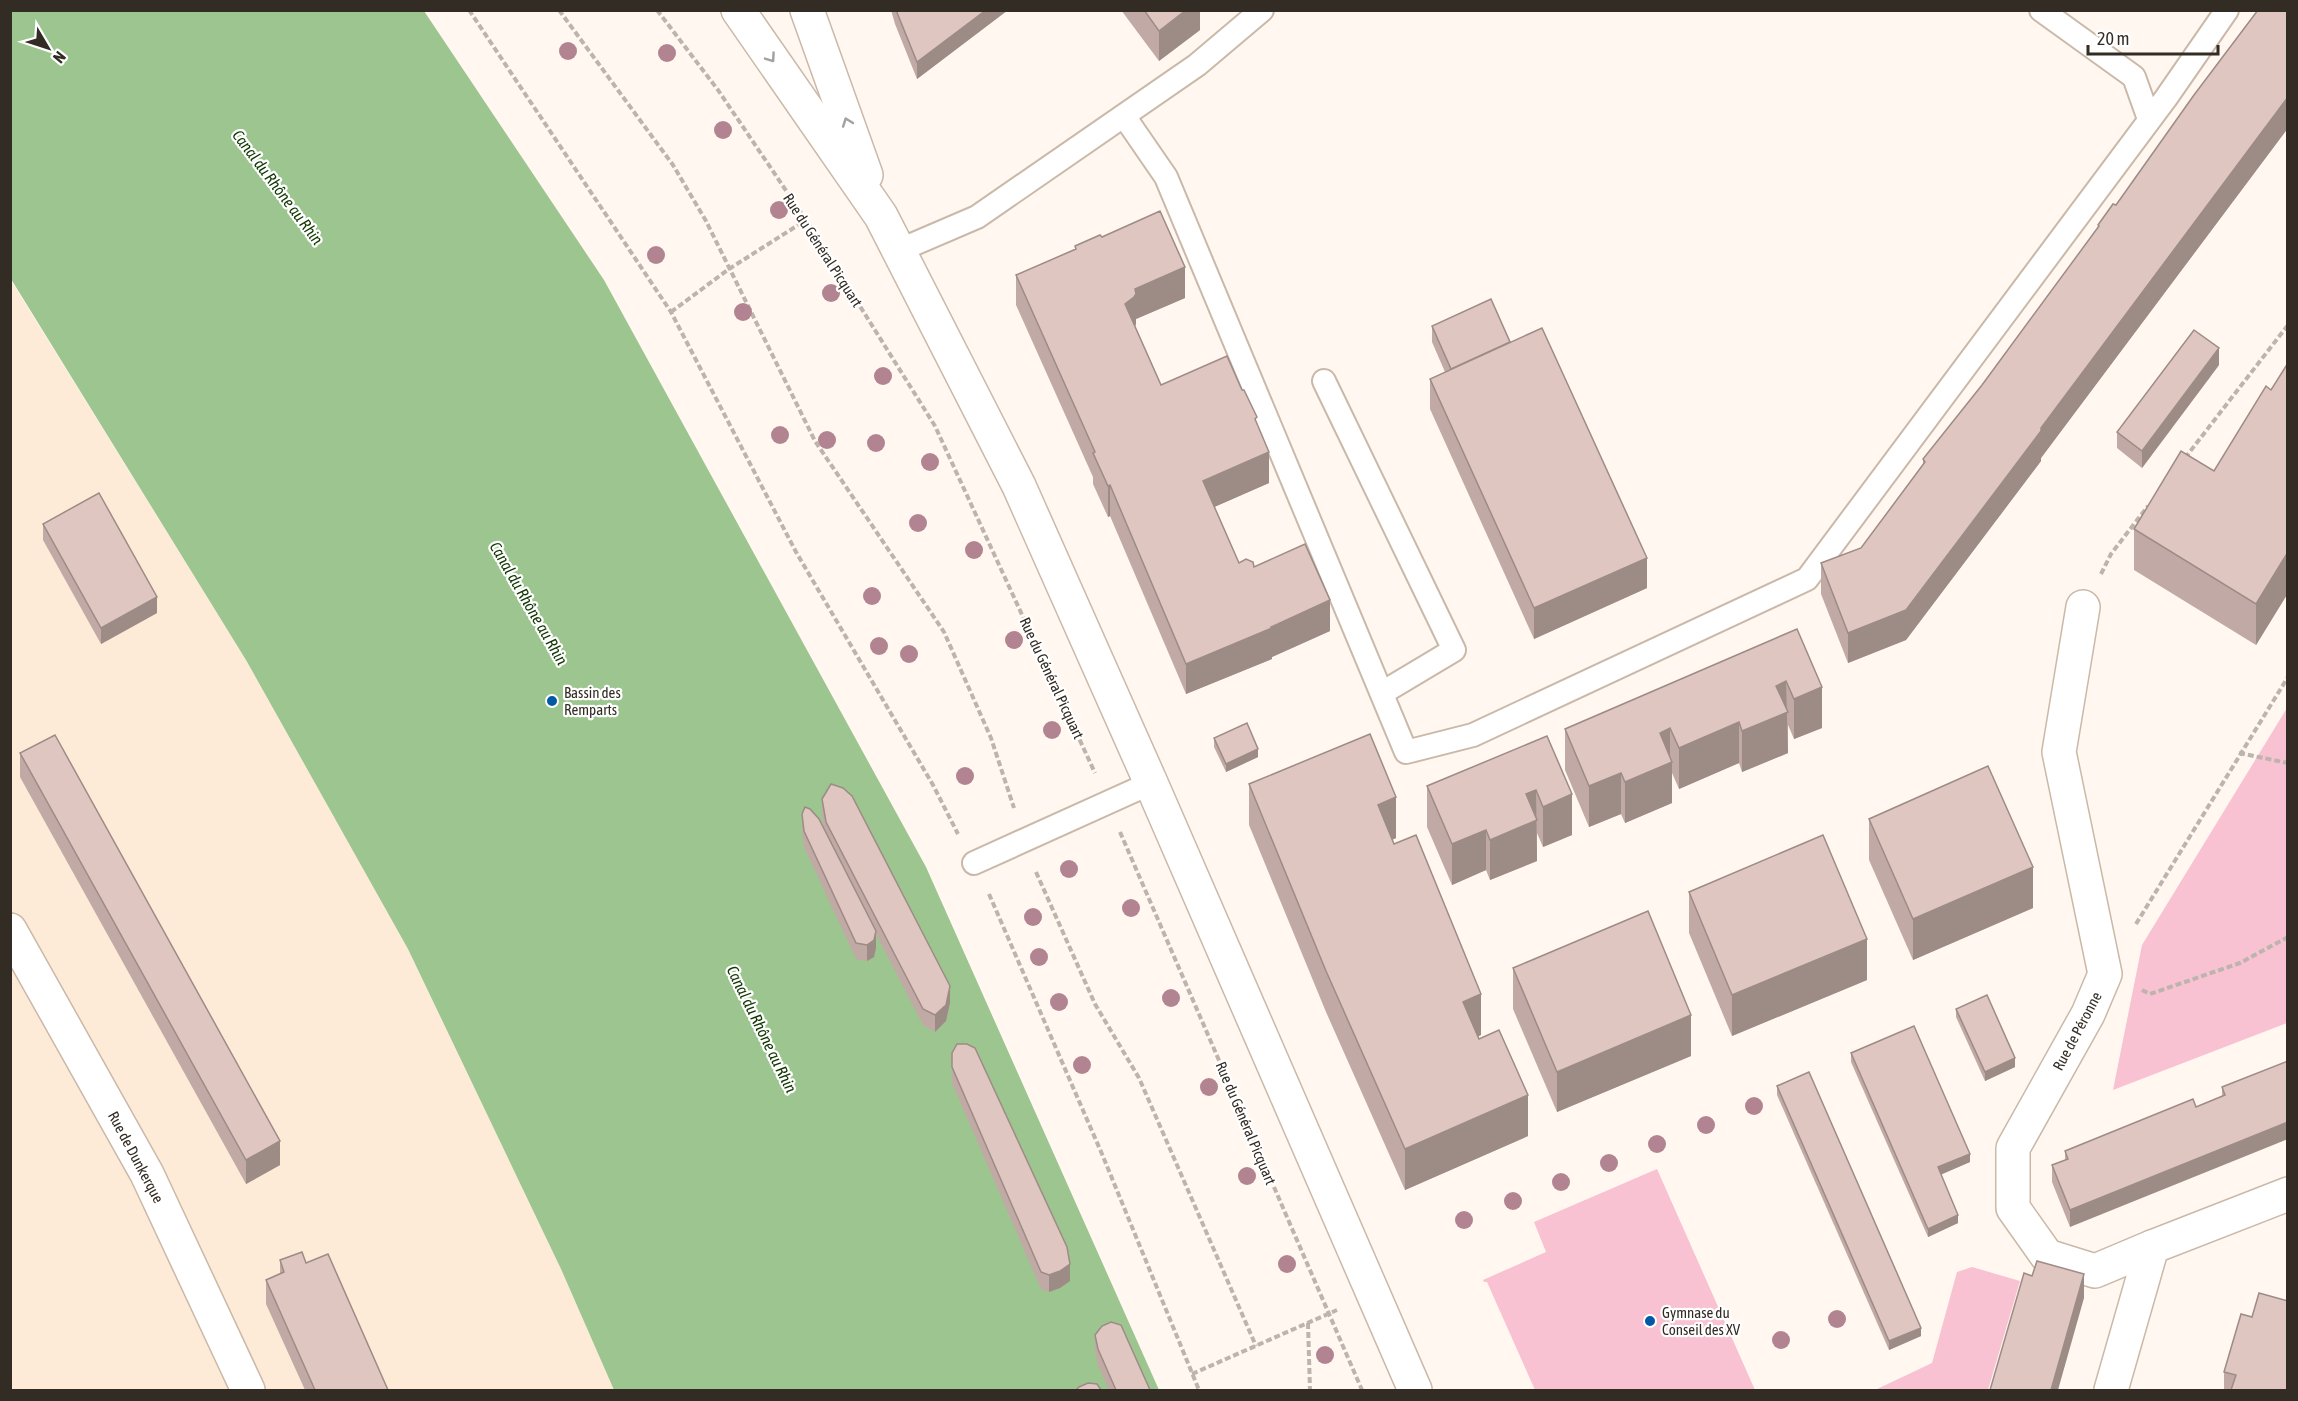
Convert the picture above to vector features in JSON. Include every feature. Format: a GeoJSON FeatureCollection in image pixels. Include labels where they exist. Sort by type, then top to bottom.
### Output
{"type":"FeatureCollection","features":[{"type":"Feature","properties":{"kind":"main road"},"geometry":{"type":"LineString","coordinates":[[738,10],[881,216],[1019,486],[1415,1390]]}},
{"type":"Feature","properties":{"kind":"main road"},"geometry":{"type":"LineString","coordinates":[[807,10],[881,216]]}},
{"type":"Feature","properties":{"kind":"main road","name":"Rue de Péronne"},"geometry":{"type":"LineString","coordinates":[[2083,607],[2059,752],[2105,974],[2088,1014],[2013,1148],[2013,1208],[2047,1256],[2095,1271],[2288,1194]]}},
{"type":"Feature","properties":{"kind":"main road","name":"Rue de Dunkerque"},"geometry":{"type":"LineString","coordinates":[[10,930],[147,1174],[248,1390]]}},
{"type":"Feature","properties":{"kind":"main road"},"geometry":{"type":"LineString","coordinates":[[2111,1390],[2152,1247]]}},
{"type":"Feature","properties":{"kind":"lane"},"geometry":{"type":"LineString","coordinates":[[900,250],[977,217],[1197,65],[1262,10]]}},
{"type":"Feature","properties":{"kind":"lane"},"geometry":{"type":"LineString","coordinates":[[2041,10],[2134,77],[2149,119]]}},
{"type":"Feature","properties":{"kind":"lane"},"geometry":{"type":"LineString","coordinates":[[1124,116],[1166,177],[1406,752],[1473,735],[1807,579],[2149,119],[2227,10]]}},
{"type":"Feature","properties":{"kind":"lane"},"geometry":{"type":"LineString","coordinates":[[1324,381],[1454,650],[1382,693]]}},
{"type":"Feature","properties":{"kind":"lane"},"geometry":{"type":"LineString","coordinates":[[974,863],[1151,783]]}},
{"type":"Feature","properties":{"kind":"path"},"geometry":{"type":"LineString","coordinates":[[469,10],[671,312],[796,552],[933,784],[998,910],[1098,1144],[1199,1390]]}},
{"type":"Feature","properties":{"kind":"path"},"geometry":{"type":"LineString","coordinates":[[559,10],[673,165],[706,221],[815,441],[944,632],[991,738],[1023,841],[1095,1004],[1139,1078],[1256,1346]]}},
{"type":"Feature","properties":{"kind":"path","name":"Rue du Général Picquart"},"geometry":{"type":"LineString","coordinates":[[657,10],[718,90],[806,220],[934,426],[1076,729],[1362,1390]]}},
{"type":"Feature","properties":{"kind":"path"},"geometry":{"type":"LineString","coordinates":[[671,312],[729,269],[806,220]]}},
{"type":"Feature","properties":{"kind":"path"},"geometry":{"type":"LineString","coordinates":[[2181,463],[2288,325]]}},
{"type":"Feature","properties":{"kind":"path"},"geometry":{"type":"LineString","coordinates":[[2083,607],[2111,554],[2153,499]]}},
{"type":"Feature","properties":{"kind":"path"},"geometry":{"type":"LineString","coordinates":[[2288,677],[2105,974],[2150,994],[2240,963],[2288,937]]}},
{"type":"Feature","properties":{"kind":"path"},"geometry":{"type":"LineString","coordinates":[[2240,753],[2288,763]]}},
{"type":"Feature","properties":{"kind":"path"},"geometry":{"type":"LineString","coordinates":[[1192,1374],[1373,1294]]}},
{"type":"Feature","properties":{"kind":"path"},"geometry":{"type":"LineString","coordinates":[[1308,1323],[1310,1390]]}},
{"type":"Feature","properties":{"kind":"shaded area"},"geometry":{"type":"Polygon","coordinates":[[[10,279],[246,660],[408,949],[561,1269],[614,1390],[11,1390],[10,279]]]}},
{"type":"Feature","properties":{"kind":"shaded area"},"geometry":{"type":"Polygon","coordinates":[[[2287,708],[2287,1023],[2113,1090],[2142,945],[2287,708]]]}},
{"type":"Feature","properties":{"kind":"shaded area","name":"Gymnase du Conseil des XV"},"geometry":{"type":"Polygon","coordinates":[[[1657,1169],[1755,1390],[1535,1390],[1487,1282],[1483,1280],[1546,1252],[1534,1222],[1657,1169]]]}},
{"type":"Feature","properties":{"kind":"shaded area"},"geometry":{"type":"Polygon","coordinates":[[[1972,1267],[2020,1281],[1988,1390],[1875,1390],[1932,1363],[1957,1272],[1972,1267]]]}},
{"type":"Feature","properties":{"kind":"water","name":"Bassin des Remparts"},"geometry":{"type":"Polygon","coordinates":[[[11,11],[424,11],[604,280],[926,867],[1159,1390],[614,1390],[561,1269],[408,949],[246,660],[11,279],[11,11]]]}},
{"type":"Feature","properties":{"kind":"building"},"geometry":{"type":"Polygon","coordinates":[[[896,10],[986,10],[917,62],[896,10]]]}},
{"type":"Feature","properties":{"kind":"building"},"geometry":{"type":"Polygon","coordinates":[[[1144,10],[1186,10],[1159,31],[1144,10]]]}},
{"type":"Feature","properties":{"kind":"building"},"geometry":{"type":"Polygon","coordinates":[[[2258,10],[2288,10],[2288,97],[1906,610],[1848,633],[1821,563],[1861,548],[1925,462],[1923,459],[1982,385],[2258,10]]]}},
{"type":"Feature","properties":{"kind":"building"},"geometry":{"type":"Polygon","coordinates":[[[1160,211],[1185,267],[1135,289],[1134,297],[1125,304],[1161,385],[1227,356],[1257,417],[1255,419],[1269,452],[1203,481],[1239,563],[1246,559],[1253,562],[1254,567],[1305,544],[1330,600],[1272,628],[1186,664],[1110,485],[1108,486],[1093,453],[1095,452],[1016,275],[1076,249],[1075,246],[1100,235],[1102,237],[1160,211]]]}},
{"type":"Feature","properties":{"kind":"building"},"geometry":{"type":"Polygon","coordinates":[[[1491,299],[1510,342],[1451,369],[1432,326],[1491,299]]]}},
{"type":"Feature","properties":{"kind":"building"},"geometry":{"type":"Polygon","coordinates":[[[1542,328],[1647,558],[1534,608],[1430,379],[1542,328]]]}},
{"type":"Feature","properties":{"kind":"building"},"geometry":{"type":"Polygon","coordinates":[[[2194,330],[2219,348],[2142,451],[2117,432],[2194,330]]]}},
{"type":"Feature","properties":{"kind":"building"},"geometry":{"type":"Polygon","coordinates":[[[2288,363],[2288,552],[2256,604],[2134,529],[2181,451],[2214,471],[2266,386],[2271,390],[2288,363]]]}},
{"type":"Feature","properties":{"kind":"building"},"geometry":{"type":"Polygon","coordinates":[[[99,493],[157,597],[101,628],[43,524],[99,493]]]}},
{"type":"Feature","properties":{"kind":"building"},"geometry":{"type":"Polygon","coordinates":[[[1797,629],[1822,687],[1794,699],[1786,681],[1776,686],[1788,712],[1742,731],[1739,722],[1679,748],[1670,728],[1660,733],[1672,762],[1625,782],[1621,773],[1589,786],[1565,729],[1797,629]]]}},
{"type":"Feature","properties":{"kind":"building"},"geometry":{"type":"Polygon","coordinates":[[[1247,723],[1258,749],[1226,764],[1214,738],[1247,723]]]}},
{"type":"Feature","properties":{"kind":"building"},"geometry":{"type":"Polygon","coordinates":[[[1370,734],[1396,797],[1378,805],[1394,844],[1416,835],[1481,994],[1463,1002],[1479,1039],[1499,1030],[1528,1095],[1405,1149],[1326,971],[1249,784],[1370,734]]]}},
{"type":"Feature","properties":{"kind":"building"},"geometry":{"type":"Polygon","coordinates":[[[55,735],[280,1141],[246,1160],[20,753],[55,735]]]}},
{"type":"Feature","properties":{"kind":"building"},"geometry":{"type":"Polygon","coordinates":[[[1547,736],[1572,794],[1543,807],[1536,790],[1526,794],[1537,820],[1490,840],[1486,830],[1452,844],[1427,786],[1547,736]]]}},
{"type":"Feature","properties":{"kind":"building"},"geometry":{"type":"Polygon","coordinates":[[[1988,766],[2033,867],[1913,919],[1869,819],[1988,766]]]}},
{"type":"Feature","properties":{"kind":"building"},"geometry":{"type":"Polygon","coordinates":[[[831,784],[843,788],[852,796],[950,986],[946,1005],[935,1015],[923,1009],[826,822],[822,799],[831,784]]]}},
{"type":"Feature","properties":{"kind":"building"},"geometry":{"type":"Polygon","coordinates":[[[805,807],[819,819],[876,931],[874,940],[867,945],[856,943],[804,831],[802,814],[805,807]]]}},
{"type":"Feature","properties":{"kind":"building"},"geometry":{"type":"Polygon","coordinates":[[[1823,835],[1867,939],[1732,995],[1689,892],[1823,835]]]}},
{"type":"Feature","properties":{"kind":"building"},"geometry":{"type":"Polygon","coordinates":[[[1648,911],[1691,1015],[1557,1072],[1513,968],[1648,911]]]}},
{"type":"Feature","properties":{"kind":"building"},"geometry":{"type":"Polygon","coordinates":[[[1987,995],[2015,1058],[1985,1072],[1956,1009],[1987,995]]]}},
{"type":"Feature","properties":{"kind":"building"},"geometry":{"type":"Polygon","coordinates":[[[1914,1026],[1970,1154],[1938,1167],[1958,1215],[1928,1229],[1851,1053],[1914,1026]]]}},
{"type":"Feature","properties":{"kind":"building"},"geometry":{"type":"Polygon","coordinates":[[[957,1044],[967,1044],[975,1048],[1067,1247],[1070,1264],[1060,1271],[1049,1275],[1041,1272],[952,1067],[952,1053],[957,1044]]]}},
{"type":"Feature","properties":{"kind":"building"},"geometry":{"type":"Polygon","coordinates":[[[2288,1061],[2288,1122],[2070,1210],[2052,1165],[2068,1159],[2065,1151],[2193,1099],[2196,1107],[2225,1095],[2222,1087],[2288,1061]]]}},
{"type":"Feature","properties":{"kind":"building"},"geometry":{"type":"Polygon","coordinates":[[[1809,1072],[1921,1328],[1889,1341],[1777,1086],[1809,1072]]]}},
{"type":"Feature","properties":{"kind":"building"},"geometry":{"type":"Polygon","coordinates":[[[302,1252],[306,1263],[328,1254],[388,1390],[315,1390],[266,1280],[284,1272],[280,1260],[302,1252]]]}},
{"type":"Feature","properties":{"kind":"building"},"geometry":{"type":"Polygon","coordinates":[[[2037,1261],[2084,1274],[2051,1390],[1990,1390],[2024,1273],[2032,1276],[2037,1261]]]}},
{"type":"Feature","properties":{"kind":"building"},"geometry":{"type":"Polygon","coordinates":[[[2259,1293],[2288,1301],[2288,1390],[2231,1390],[2236,1375],[2224,1372],[2241,1314],[2252,1317],[2259,1293]]]}},
{"type":"Feature","properties":{"kind":"building"},"geometry":{"type":"Polygon","coordinates":[[[1111,1322],[1121,1325],[1150,1390],[1116,1390],[1098,1349],[1095,1335],[1102,1326],[1111,1322]]]}},
{"type":"Feature","properties":{"kind":"building"},"geometry":{"type":"Polygon","coordinates":[[[1088,1383],[1097,1384],[1101,1390],[1076,1390],[1088,1383]]]}},
{"type":"Feature","properties":{"kind":"place","name":"Bassin des Remparts"},"geometry":{"type":"Point","coordinates":[552,701]}},
{"type":"Feature","properties":{"kind":"place","name":"Gymnase du Conseil des XV"},"geometry":{"type":"Point","coordinates":[1650,1321]}},
{"type":"Feature","properties":{"kind":"water label","name":"Canal du Rhône au Rhin"},"geometry":{"type":"Point","coordinates":[278,187]}},
{"type":"Feature","properties":{"kind":"water label","name":"Canal du Rhône au Rhin"},"geometry":{"type":"Point","coordinates":[529,603]}},
{"type":"Feature","properties":{"kind":"water label","name":"Canal du Rhône au Rhin"},"geometry":{"type":"Point","coordinates":[762,1029]}}]}
